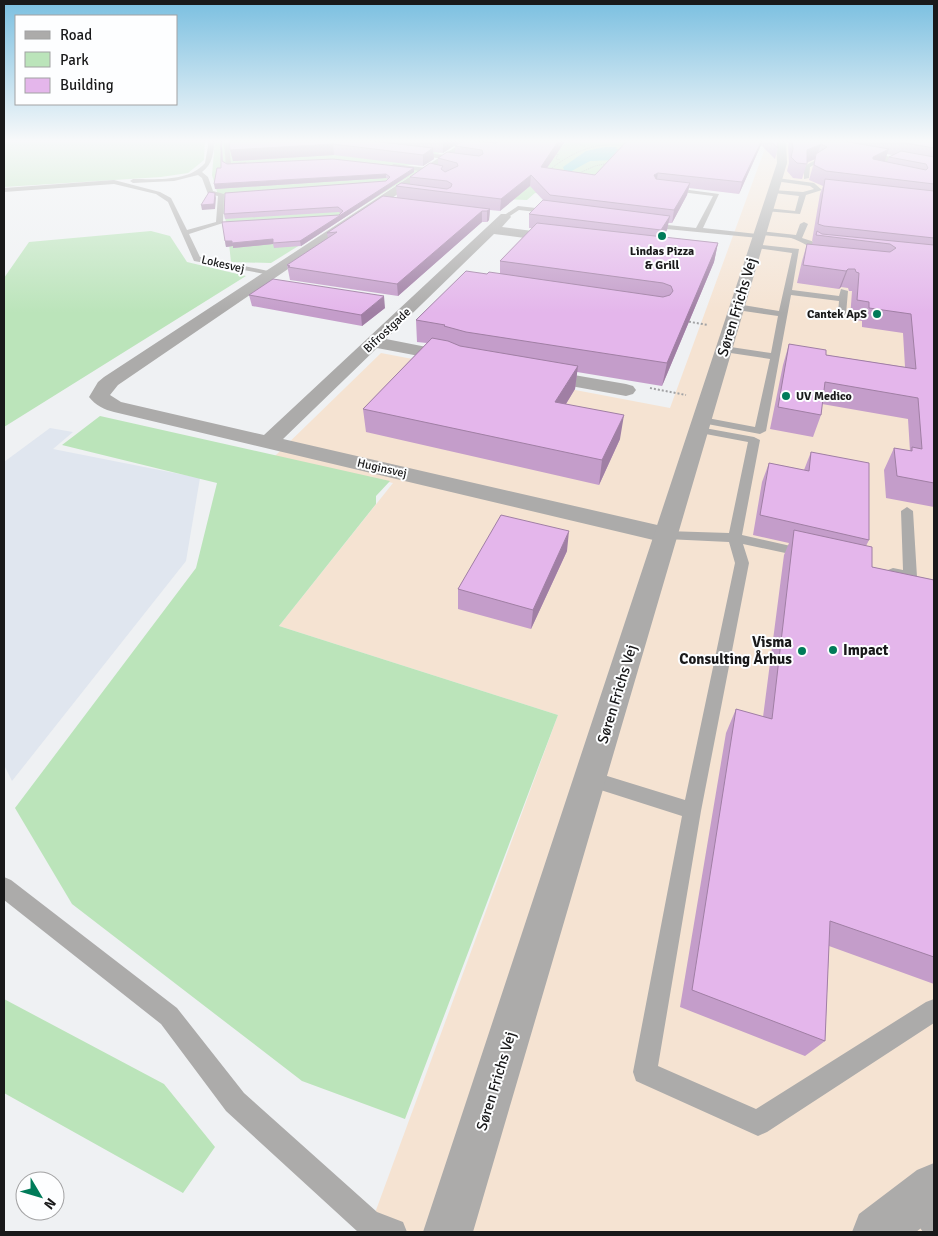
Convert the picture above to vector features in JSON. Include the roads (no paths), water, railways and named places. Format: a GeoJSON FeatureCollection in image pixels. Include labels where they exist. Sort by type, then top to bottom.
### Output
{"type":"FeatureCollection","features":[{"type":"Feature","properties":{"kind":"street","name":"Lokesvej"},"geometry":{"type":"LineString","coordinates":[[99,397],[105,386],[111,381],[272,280],[381,201],[393,198]]}},
{"type":"Feature","properties":{"kind":"street","name":"Søren Frichs Vej"},"geometry":{"type":"LineString","coordinates":[[448,1232],[703,416],[775,198]]}},
{"type":"Feature","properties":{"kind":"street","name":"Bifrostgade"},"geometry":{"type":"LineString","coordinates":[[268,442],[413,306],[449,280],[489,222],[505,217]]}},
{"type":"Feature","properties":{"kind":"street"},"geometry":{"type":"LineString","coordinates":[[489,222],[578,241]]}},
{"type":"Feature","properties":{"kind":"street"},"geometry":{"type":"LineString","coordinates":[[394,302],[413,306]]}},
{"type":"Feature","properties":{"kind":"street"},"geometry":{"type":"LineString","coordinates":[[374,342],[454,357],[471,363]]}},
{"type":"Feature","properties":{"kind":"street"},"geometry":{"type":"LineString","coordinates":[[519,371],[626,390]]}},
{"type":"Feature","properties":{"kind":"street","name":"Huginsvej"},"geometry":{"type":"LineString","coordinates":[[99,397],[114,406],[666,534]]}},
{"type":"Feature","properties":{"kind":"street"},"geometry":{"type":"LineString","coordinates":[[877,1232],[928,1204]]}},
{"type":"Feature","properties":{"kind":"lane","name":"Lokesvej"},"geometry":{"type":"LineString","coordinates":[[167,198],[197,259],[272,280]]}},
{"type":"Feature","properties":{"kind":"lane"},"geometry":{"type":"LineString","coordinates":[[219,223],[221,198]]}},
{"type":"Feature","properties":{"kind":"lane"},"geometry":{"type":"LineString","coordinates":[[698,230],[715,198]]}},
{"type":"Feature","properties":{"kind":"lane"},"geometry":{"type":"LineString","coordinates":[[639,223],[676,232],[698,230],[754,198]]}},
{"type":"Feature","properties":{"kind":"lane"},"geometry":{"type":"LineString","coordinates":[[703,416],[760,431],[796,251],[783,198]]}},
{"type":"Feature","properties":{"kind":"lane"},"geometry":{"type":"LineString","coordinates":[[785,198],[799,237],[798,240],[817,247],[837,249]]}},
{"type":"Feature","properties":{"kind":"lane"},"geometry":{"type":"LineString","coordinates":[[505,217],[518,208],[563,213]]}},
{"type":"Feature","properties":{"kind":"lane"},"geometry":{"type":"LineString","coordinates":[[184,233],[219,223],[228,223]]}},
{"type":"Feature","properties":{"kind":"lane"},"geometry":{"type":"LineString","coordinates":[[799,237],[804,224]]}},
{"type":"Feature","properties":{"kind":"lane"},"geometry":{"type":"LineString","coordinates":[[795,255],[805,256]]}},
{"type":"Feature","properties":{"kind":"lane"},"geometry":{"type":"LineString","coordinates":[[788,292],[844,295],[842,314]]}},
{"type":"Feature","properties":{"kind":"lane"},"geometry":{"type":"LineString","coordinates":[[731,328],[784,314]]}},
{"type":"Feature","properties":{"kind":"lane"},"geometry":{"type":"LineString","coordinates":[[731,328],[774,357]]}},
{"type":"Feature","properties":{"kind":"lane"},"geometry":{"type":"LineString","coordinates":[[703,416],[754,440],[735,538],[742,563],[692,811],[645,1072],[758,1123],[934,1010]]}},
{"type":"Feature","properties":{"kind":"lane"},"geometry":{"type":"LineString","coordinates":[[881,571],[910,578],[907,511]]}},
{"type":"Feature","properties":{"kind":"lane"},"geometry":{"type":"LineString","coordinates":[[666,534],[735,538],[813,555]]}},
{"type":"Feature","properties":{"kind":"lane"},"geometry":{"type":"LineString","coordinates":[[591,779],[692,811]]}},
{"type":"Feature","properties":{"kind":"lane"},"geometry":{"type":"LineString","coordinates":[[4,887],[169,1016],[234,1102],[368,1222],[394,1232]]}},
{"type":"Feature","properties":{"kind":"place","name":"Lindas Pizza & Grill"},"geometry":{"type":"Point","coordinates":[662,236]}},
{"type":"Feature","properties":{"kind":"place","name":"Cantek ApS"},"geometry":{"type":"Point","coordinates":[877,314]}},
{"type":"Feature","properties":{"kind":"place","name":"UV Medico"},"geometry":{"type":"Point","coordinates":[786,396]}},
{"type":"Feature","properties":{"kind":"place","name":"Impact"},"geometry":{"type":"Point","coordinates":[833,650]}},
{"type":"Feature","properties":{"kind":"place","name":"Visma Consulting Århus"},"geometry":{"type":"Point","coordinates":[802,651]}}]}
